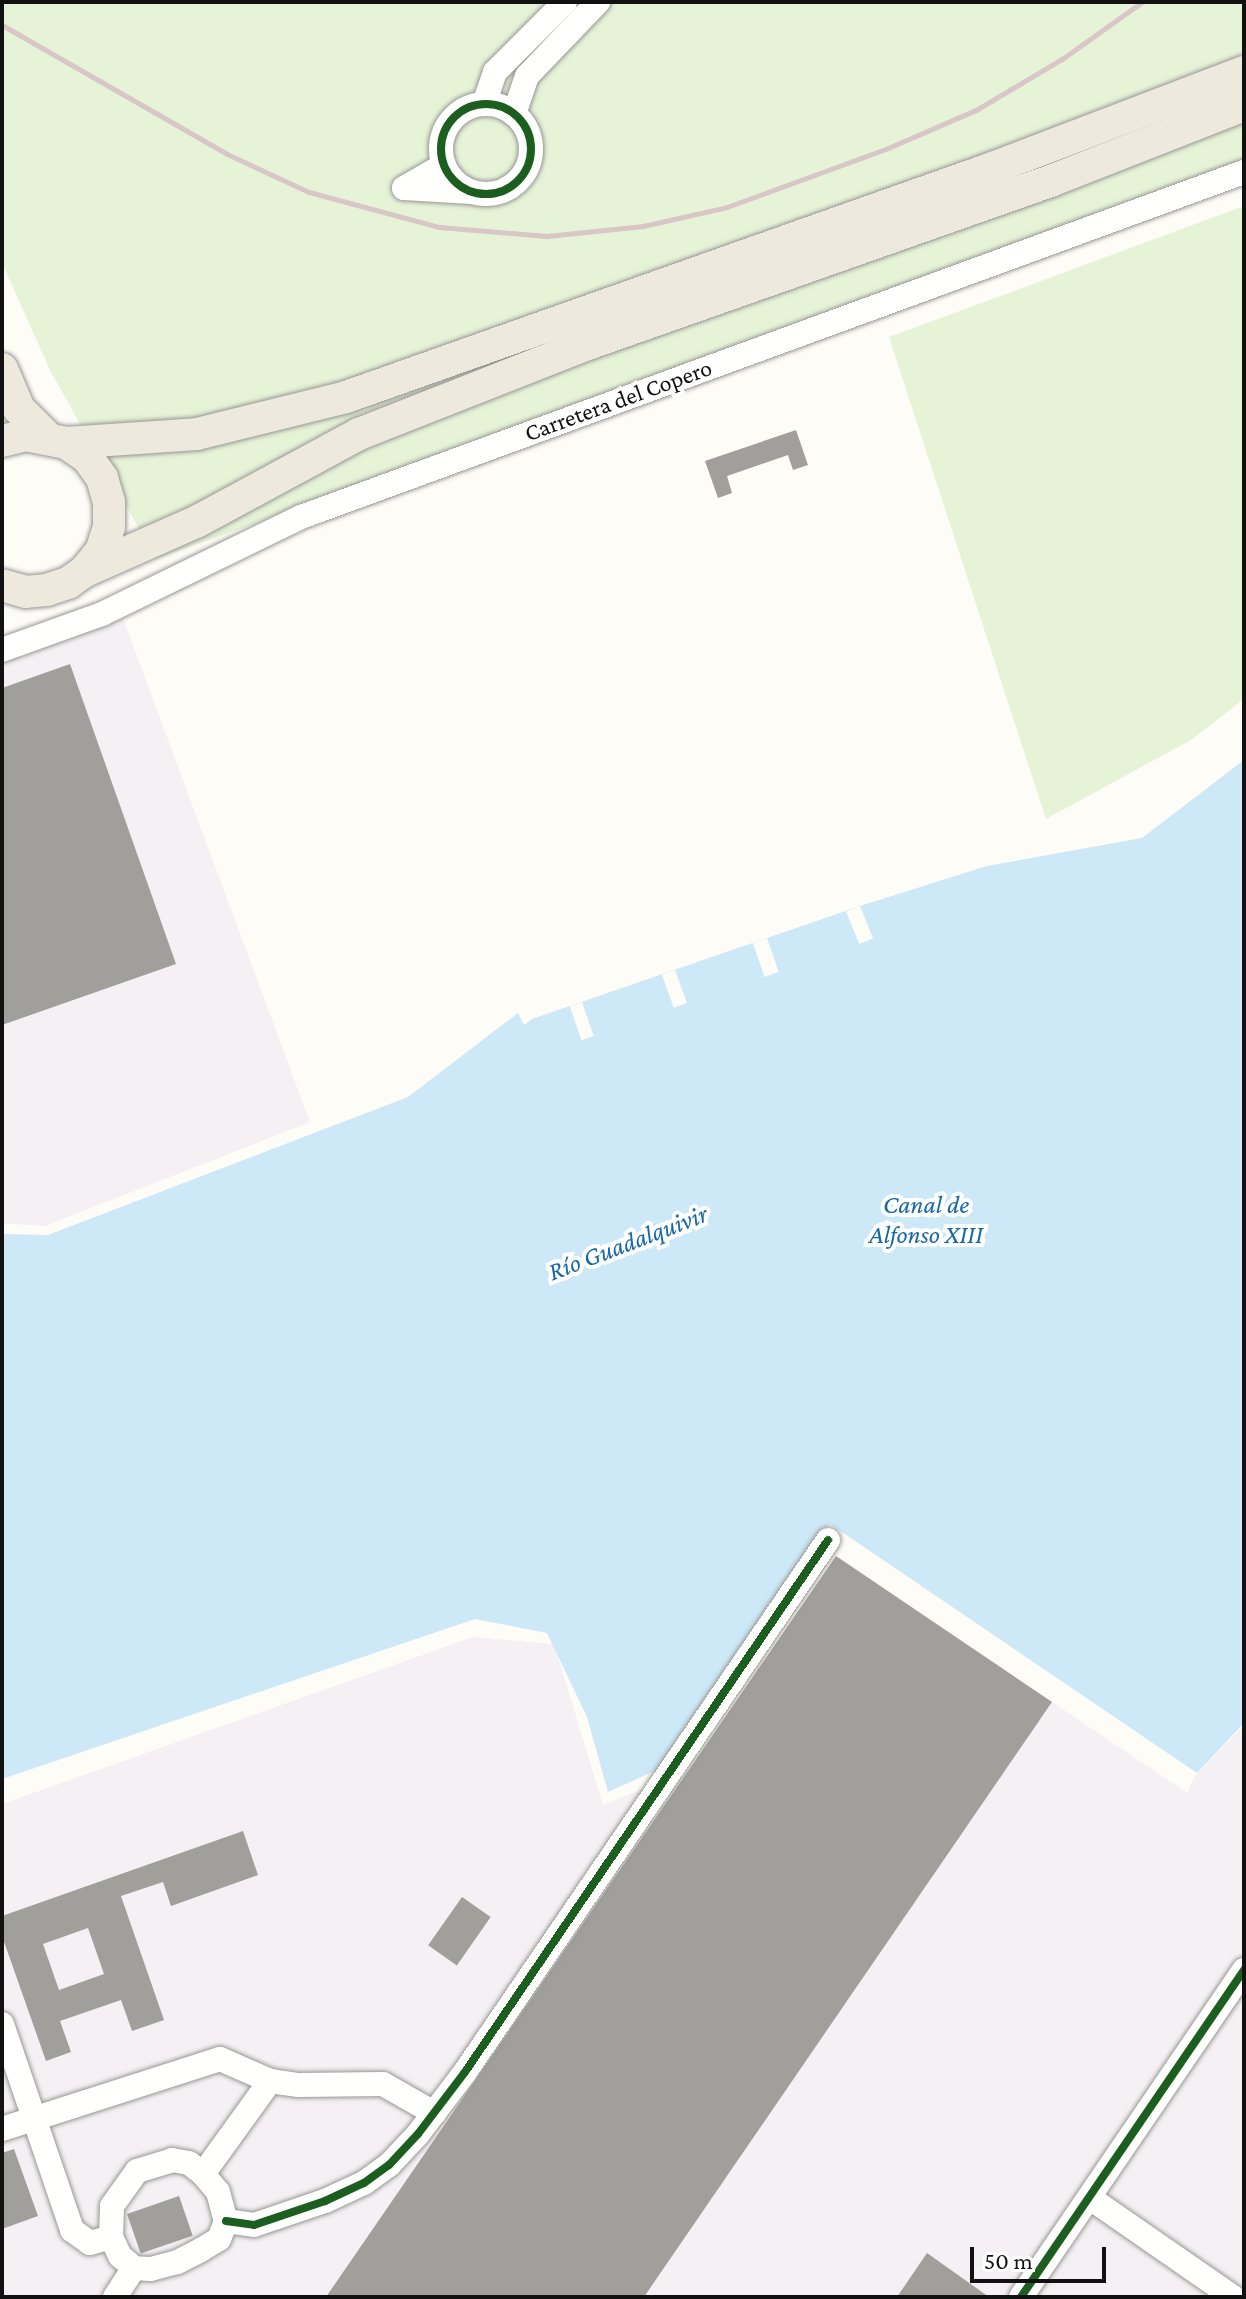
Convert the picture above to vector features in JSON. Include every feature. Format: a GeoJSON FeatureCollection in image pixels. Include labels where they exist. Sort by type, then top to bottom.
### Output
{"type":"FeatureCollection","features":[{"type":"Feature","properties":{"kind":"main road"},"geometry":{"type":"LineString","coordinates":[[2,441],[26,435],[56,439],[197,434],[346,397],[990,169],[1244,72]]}},
{"type":"Feature","properties":{"kind":"main road"},"geometry":{"type":"LineString","coordinates":[[10,594],[47,590],[68,583],[85,571],[198,521],[359,434],[585,345],[1053,180],[1244,105]]}},
{"type":"Feature","properties":{"kind":"main road"},"geometry":{"type":"LineString","coordinates":[[2,369],[19,409],[94,467],[109,502],[109,527],[101,551],[85,571]]}},
{"type":"Feature","properties":{"kind":"street"},"geometry":{"type":"LineString","coordinates":[[484,104],[495,72],[565,2]]}},
{"type":"Feature","properties":{"kind":"street"},"geometry":{"type":"LineString","coordinates":[[514,114],[527,76],[598,2]]}},
{"type":"Feature","properties":{"kind":"street"},"geometry":{"type":"LineString","coordinates":[[444,165],[404,188],[473,192],[503,191],[519,181],[528,168],[531,151],[529,135],[514,114],[501,106],[484,104],[461,112],[443,136],[444,165],[452,178],[473,192]]}},
{"type":"Feature","properties":{"kind":"street","name":"Carretera del Copero"},"geometry":{"type":"LineString","coordinates":[[2,650],[102,614],[301,517],[1244,172]]}},
{"type":"Feature","properties":{"kind":"street"},"geometry":{"type":"LineString","coordinates":[[226,2221],[237,2225],[254,2225],[325,2201],[364,2183],[389,2165],[434,2113],[828,1540]]}},
{"type":"Feature","properties":{"kind":"street"},"geometry":{"type":"LineString","coordinates":[[1021,2297],[1244,1970]]}},
{"type":"Feature","properties":{"kind":"street"},"geometry":{"type":"LineString","coordinates":[[2,2024],[72,2230],[90,2243],[111,2237]]}},
{"type":"Feature","properties":{"kind":"street"},"geometry":{"type":"LineString","coordinates":[[2,2129],[220,2059],[270,2081],[299,2085],[383,2084],[434,2113]]}},
{"type":"Feature","properties":{"kind":"street"},"geometry":{"type":"LineString","coordinates":[[203,2174],[270,2081]]}},
{"type":"Feature","properties":{"kind":"street"},"geometry":{"type":"LineString","coordinates":[[172,2160],[189,2163],[203,2174],[218,2192],[226,2221],[219,2239],[177,2262],[151,2269],[134,2268],[120,2256],[111,2237],[112,2206],[137,2171],[172,2160]]}},
{"type":"Feature","properties":{"kind":"street"},"geometry":{"type":"LineString","coordinates":[[1090,2198],[1233,2297]]}},
{"type":"Feature","properties":{"kind":"street"},"geometry":{"type":"LineString","coordinates":[[115,2297],[134,2268]]}},
{"type":"Feature","properties":{"kind":"shaded area"},"geometry":{"type":"Polygon","coordinates":[[[122,616],[310,1122],[45,1226],[2,1223],[2,659],[122,616]]]}},
{"type":"Feature","properties":{"kind":"shaded area"},"geometry":{"type":"Polygon","coordinates":[[[836,1556],[1187,1793],[1195,1776],[1244,1725],[1244,2297],[2,2297],[2,1804],[473,1637],[554,1644],[603,1805],[690,1770],[836,1556]]]}},
{"type":"Feature","properties":{"kind":"green space"},"geometry":{"type":"Polygon","coordinates":[[[2,2],[1244,2],[1244,173],[156,559],[51,372],[2,263],[2,2]]]}},
{"type":"Feature","properties":{"kind":"green space"},"geometry":{"type":"Polygon","coordinates":[[[1244,206],[1244,699],[1191,740],[1046,819],[889,337],[1244,206]]]}},
{"type":"Feature","properties":{"kind":"water","name":"Canal de Alfonso XIII"},"geometry":{"type":"Polygon","coordinates":[[[1244,760],[1244,1723],[1197,1773],[830,1524],[741,1658],[690,1755],[608,1792],[587,1717],[547,1633],[475,1619],[2,1779],[2,1234],[48,1235],[408,1097],[518,1013],[524,1025],[532,1019],[860,906],[987,866],[1142,838],[1244,760]]]}},
{"type":"Feature","properties":{"kind":"pier"},"geometry":{"type":"Polygon","coordinates":[[[860,906],[873,938],[859,944],[846,912],[860,906]]]}},
{"type":"Feature","properties":{"kind":"pier"},"geometry":{"type":"Polygon","coordinates":[[[767,938],[779,972],[765,977],[753,943],[767,938]]]}},
{"type":"Feature","properties":{"kind":"pier"},"geometry":{"type":"Polygon","coordinates":[[[675,970],[687,1003],[674,1008],[662,975],[675,970]]]}},
{"type":"Feature","properties":{"kind":"pier"},"geometry":{"type":"Polygon","coordinates":[[[582,1002],[594,1036],[581,1040],[570,1006],[582,1002]]]}},
{"type":"Feature","properties":{"kind":"building"},"geometry":{"type":"Polygon","coordinates":[[[796,430],[808,465],[793,470],[788,455],[727,476],[732,493],[718,498],[705,461],[796,430]]]}},
{"type":"Feature","properties":{"kind":"building"},"geometry":{"type":"Polygon","coordinates":[[[70,664],[176,964],[2,1025],[2,688],[70,664]]]}},
{"type":"Feature","properties":{"kind":"building"},"geometry":{"type":"Polygon","coordinates":[[[836,1556],[1052,1702],[644,2297],[326,2297],[836,1556]]]}},
{"type":"Feature","properties":{"kind":"building"},"geometry":{"type":"Polygon","coordinates":[[[243,1831],[258,1875],[171,1906],[163,1882],[121,1896],[164,2020],[132,2031],[121,2000],[60,2021],[71,2052],[46,2061],[2,1936],[2,1916],[243,1831]],[[88,1928],[43,1944],[59,1990],[104,1974],[88,1928]]]}},
{"type":"Feature","properties":{"kind":"building"},"geometry":{"type":"Polygon","coordinates":[[[462,1897],[491,1917],[457,1965],[428,1945],[462,1897]]]}},
{"type":"Feature","properties":{"kind":"building"},"geometry":{"type":"Polygon","coordinates":[[[14,2149],[38,2216],[2,2229],[2,2153],[14,2149]]]}},
{"type":"Feature","properties":{"kind":"building"},"geometry":{"type":"Polygon","coordinates":[[[179,2196],[193,2236],[141,2254],[127,2214],[179,2196]]]}},
{"type":"Feature","properties":{"kind":"building"},"geometry":{"type":"Polygon","coordinates":[[[927,2253],[989,2297],[897,2297],[927,2253]]]}},
{"type":"Feature","properties":{"kind":"railway"},"geometry":{"type":"LineString","coordinates":[[2,25],[227,154],[309,192],[439,227],[547,236],[643,226],[727,207],[888,148],[976,110],[1062,59],[1142,2]]}},
{"type":"Feature","properties":{"kind":"cycle path"},"geometry":{"type":"LineString","coordinates":[[486,104],[503,108],[518,117],[527,132],[531,149],[527,166],[518,181],[503,190],[486,194],[469,190],[454,181],[445,166],[441,149],[445,132],[454,117],[469,108],[486,104]]}},
{"type":"Feature","properties":{"kind":"cycle path"},"geometry":{"type":"LineString","coordinates":[[226,2221],[254,2225],[325,2201],[364,2183],[389,2165],[418,2134],[465,2072],[828,1540]]}},
{"type":"Feature","properties":{"kind":"cycle path"},"geometry":{"type":"LineString","coordinates":[[1021,2297],[1244,1970]]}},
{"type":"Feature","properties":{"kind":"water label","name":"Río Guadalquivir"},"geometry":{"type":"Point","coordinates":[628,1243]}}]}
